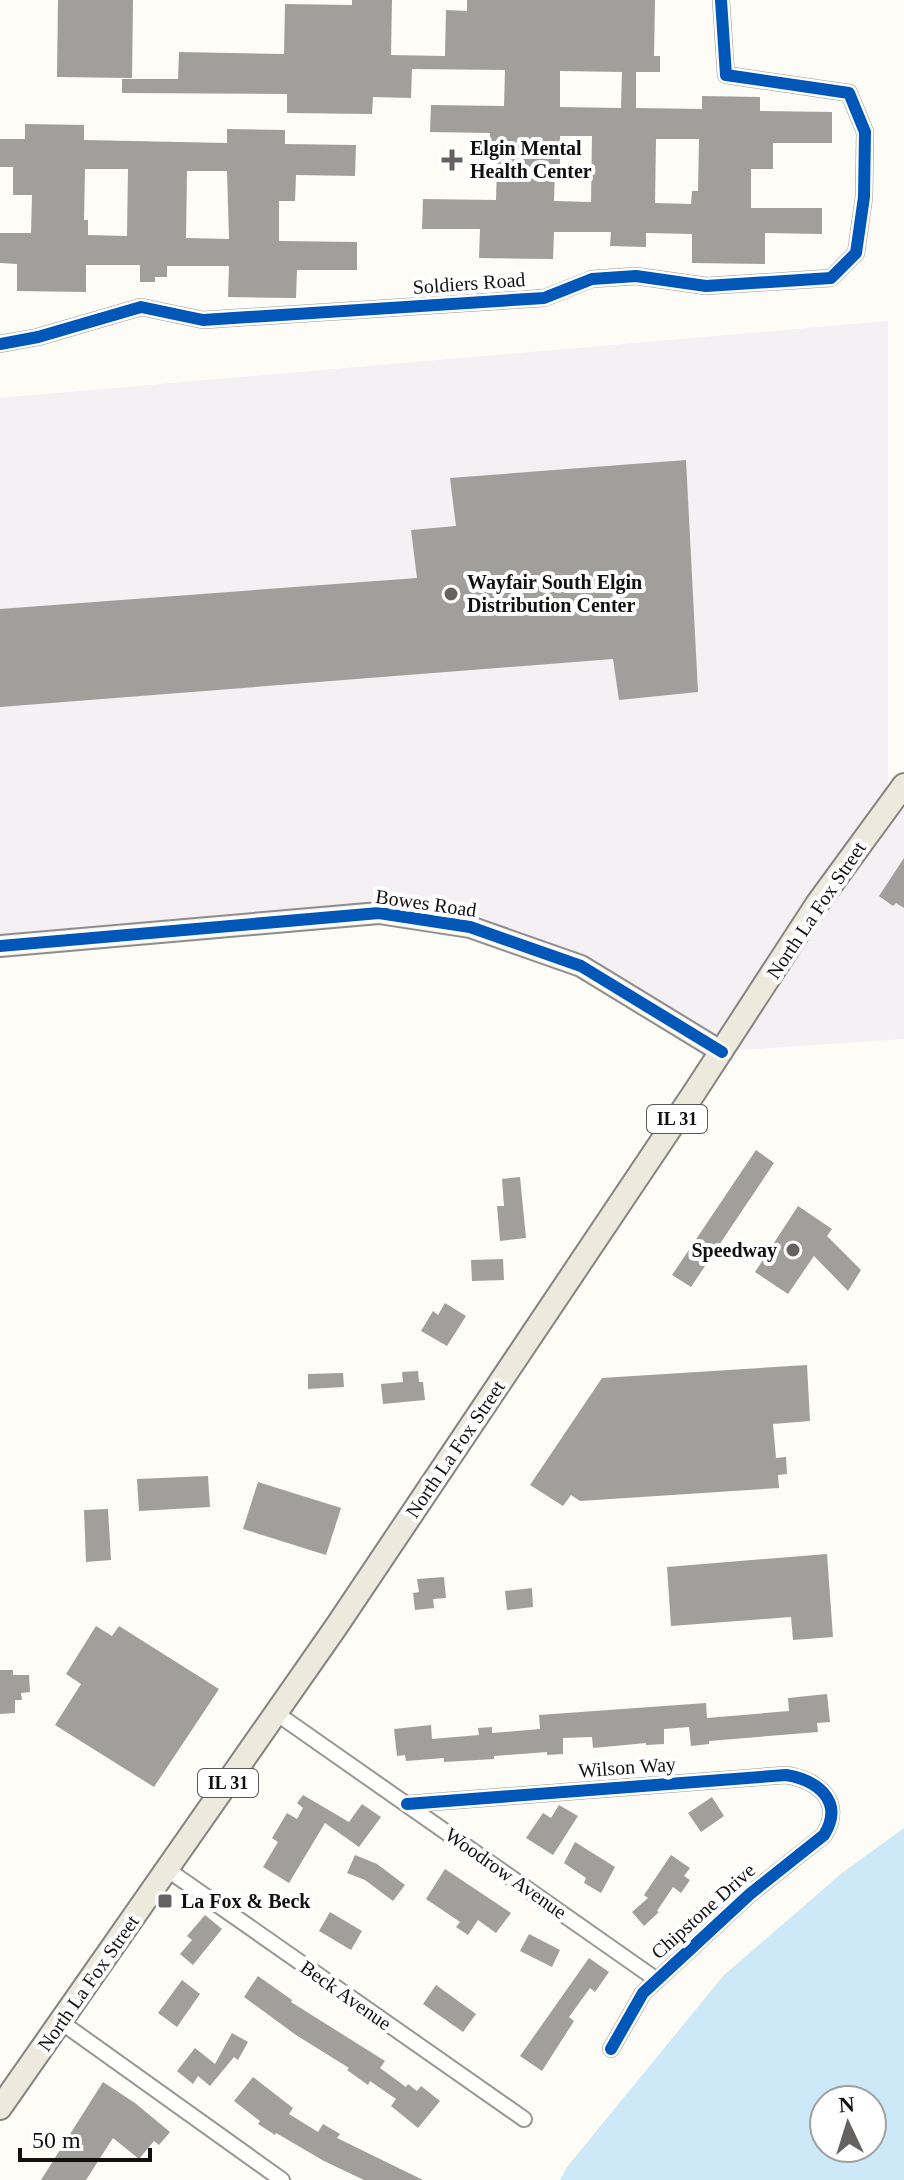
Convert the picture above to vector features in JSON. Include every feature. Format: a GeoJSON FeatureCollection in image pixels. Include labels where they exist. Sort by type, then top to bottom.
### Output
{"type":"FeatureCollection","features":[{"type":"Feature","properties":{"kind":"main road","name":"North La Fox Street"},"geometry":{"type":"LineString","coordinates":[[0,2108],[389,1548],[722,1052],[817,904],[904,785]]}},
{"type":"Feature","properties":{"kind":"street","name":"Soldiers Road"},"geometry":{"type":"LineString","coordinates":[[0,344],[38,337],[141,307],[203,320],[544,298],[592,279],[636,276],[706,286],[831,278],[856,253],[864,197],[865,132],[849,93],[726,75],[721,0]]}},
{"type":"Feature","properties":{"kind":"street","name":"Bowes Road"},"geometry":{"type":"LineString","coordinates":[[0,946],[379,913],[470,927],[581,966],[722,1052]]}},
{"type":"Feature","properties":{"kind":"street","name":"Woodrow Avenue"},"geometry":{"type":"LineString","coordinates":[[276,1713],[657,1980]]}},
{"type":"Feature","properties":{"kind":"street","name":"Wilson Way"},"geometry":{"type":"LineString","coordinates":[[407,1804],[786,1775],[804,1778],[819,1786],[830,1812]]}},
{"type":"Feature","properties":{"kind":"street","name":"Chipstone Drive"},"geometry":{"type":"LineString","coordinates":[[611,2049],[643,1993],[750,1894],[824,1835],[829,1826],[830,1812]]}},
{"type":"Feature","properties":{"kind":"street","name":"Beck Avenue"},"geometry":{"type":"LineString","coordinates":[[168,1870],[524,2119]]}},
{"type":"Feature","properties":{"kind":"street"},"geometry":{"type":"LineString","coordinates":[[61,2022],[282,2180]]}},
{"type":"Feature","properties":{"kind":"shaded area"},"geometry":{"type":"Polygon","coordinates":[[[888,321],[888,792],[718,1042],[583,960],[375,906],[0,935],[0,398],[888,321]]]}},
{"type":"Feature","properties":{"kind":"shaded area"},"geometry":{"type":"Polygon","coordinates":[[[904,785],[904,1039],[725,1051],[904,785]]]}},
{"type":"Feature","properties":{"kind":"water"},"geometry":{"type":"Polygon","coordinates":[[[904,1828],[904,2180],[560,2180],[567,2167],[724,1975],[842,1873],[904,1828]]]}},
{"type":"Feature","properties":{"kind":"building"},"geometry":{"type":"Polygon","coordinates":[[[58,0],[133,0],[132,78],[57,77],[58,0]]]}},
{"type":"Feature","properties":{"kind":"building"},"geometry":{"type":"Polygon","coordinates":[[[352,0],[392,0],[391,55],[445,56],[446,10],[467,11],[467,0],[655,0],[654,56],[660,56],[660,72],[636,72],[636,108],[702,109],[702,96],[760,97],[760,111],[832,112],[832,143],[773,143],[773,169],[751,169],[751,208],[822,208],[822,234],[765,233],[765,264],[692,263],[692,234],[646,233],[646,247],[610,246],[611,232],[554,232],[553,259],[479,258],[480,229],[422,229],[423,199],[496,200],[497,163],[489,163],[490,133],[430,132],[431,105],[504,106],[505,70],[412,69],[411,98],[373,97],[372,114],[287,113],[287,94],[122,93],[122,79],[178,79],[179,52],[284,54],[285,4],[352,5],[352,0]],[[560,71],[560,107],[621,108],[622,72],[560,71]],[[560,136],[560,164],[555,164],[554,201],[591,202],[592,136],[560,136]],[[656,139],[655,203],[691,204],[692,191],[698,191],[699,139],[656,139]]]}},
{"type":"Feature","properties":{"kind":"building"},"geometry":{"type":"Polygon","coordinates":[[[25,124],[84,125],[84,140],[227,143],[227,129],[285,130],[285,144],[356,145],[355,176],[296,175],[295,201],[279,201],[279,241],[357,242],[357,270],[297,270],[296,298],[228,297],[229,266],[167,266],[167,277],[155,277],[155,282],[140,282],[140,265],[86,265],[86,292],[17,291],[17,264],[0,263],[0,233],[31,233],[32,195],[13,195],[13,167],[0,167],[0,139],[25,139],[25,124]],[[85,169],[84,220],[88,220],[88,235],[127,236],[128,169],[85,169]],[[187,171],[186,238],[229,239],[227,171],[187,171]]]}},
{"type":"Feature","properties":{"kind":"building","name":"Wayfair South Elgin Distribution Center"},"geometry":{"type":"Polygon","coordinates":[[[686,460],[698,692],[619,700],[613,659],[0,707],[0,609],[417,578],[411,530],[456,526],[450,478],[686,460]]]}},
{"type":"Feature","properties":{"kind":"building"},"geometry":{"type":"Polygon","coordinates":[[[904,858],[904,908],[896,903],[893,906],[879,896],[904,858]]]}},
{"type":"Feature","properties":{"kind":"building","name":"Speedway"},"geometry":{"type":"Polygon","coordinates":[[[756,1150],[774,1163],[691,1287],[672,1275],[756,1150]]]}},
{"type":"Feature","properties":{"kind":"building"},"geometry":{"type":"Polygon","coordinates":[[[520,1177],[526,1238],[500,1241],[497,1206],[504,1206],[502,1179],[520,1177]]]}},
{"type":"Feature","properties":{"kind":"building","name":"Speedway"},"geometry":{"type":"Polygon","coordinates":[[[798,1206],[832,1229],[827,1236],[861,1270],[848,1291],[814,1256],[788,1294],[755,1272],[798,1206]]]}},
{"type":"Feature","properties":{"kind":"building"},"geometry":{"type":"Polygon","coordinates":[[[503,1259],[504,1280],[472,1281],[471,1260],[503,1259]]]}},
{"type":"Feature","properties":{"kind":"building"},"geometry":{"type":"Polygon","coordinates":[[[445,1303],[466,1316],[447,1346],[421,1331],[433,1311],[438,1315],[445,1303]]]}},
{"type":"Feature","properties":{"kind":"building"},"geometry":{"type":"Polygon","coordinates":[[[807,1365],[810,1421],[773,1424],[776,1458],[786,1457],[787,1474],[778,1475],[779,1488],[580,1501],[571,1495],[563,1506],[530,1485],[602,1378],[807,1365]]]}},
{"type":"Feature","properties":{"kind":"building"},"geometry":{"type":"Polygon","coordinates":[[[418,1371],[425,1400],[383,1404],[381,1384],[403,1382],[402,1372],[418,1371]]]}},
{"type":"Feature","properties":{"kind":"building"},"geometry":{"type":"Polygon","coordinates":[[[343,1373],[344,1387],[308,1389],[308,1374],[343,1373]]]}},
{"type":"Feature","properties":{"kind":"building"},"geometry":{"type":"Polygon","coordinates":[[[208,1476],[210,1507],[139,1511],[137,1479],[208,1476]]]}},
{"type":"Feature","properties":{"kind":"building"},"geometry":{"type":"Polygon","coordinates":[[[258,1482],[341,1508],[326,1555],[243,1529],[258,1482]]]}},
{"type":"Feature","properties":{"kind":"building"},"geometry":{"type":"Polygon","coordinates":[[[108,1509],[111,1560],[86,1562],[84,1510],[108,1509]]]}},
{"type":"Feature","properties":{"kind":"building"},"geometry":{"type":"Polygon","coordinates":[[[827,1554],[833,1637],[793,1640],[791,1617],[671,1626],[667,1567],[827,1554]]]}},
{"type":"Feature","properties":{"kind":"building"},"geometry":{"type":"Polygon","coordinates":[[[444,1577],[446,1598],[433,1599],[434,1608],[415,1610],[413,1593],[419,1592],[417,1579],[444,1577]]]}},
{"type":"Feature","properties":{"kind":"building"},"geometry":{"type":"Polygon","coordinates":[[[532,1588],[533,1607],[507,1610],[505,1591],[532,1588]]]}},
{"type":"Feature","properties":{"kind":"building"},"geometry":{"type":"Polygon","coordinates":[[[96,1626],[112,1636],[119,1626],[219,1689],[154,1787],[55,1725],[81,1684],[66,1674],[96,1626]]]}},
{"type":"Feature","properties":{"kind":"building"},"geometry":{"type":"Polygon","coordinates":[[[0,1670],[13,1670],[13,1675],[29,1675],[30,1692],[21,1693],[22,1700],[15,1700],[15,1713],[0,1714],[0,1670]]]}},
{"type":"Feature","properties":{"kind":"building"},"geometry":{"type":"Polygon","coordinates":[[[827,1694],[830,1722],[817,1723],[818,1732],[709,1741],[709,1744],[691,1746],[689,1727],[664,1729],[664,1744],[593,1748],[592,1737],[563,1738],[563,1754],[547,1755],[547,1752],[444,1762],[444,1758],[406,1761],[405,1755],[397,1756],[394,1729],[431,1725],[432,1739],[479,1735],[478,1728],[492,1727],[492,1733],[540,1729],[539,1715],[706,1703],[707,1718],[789,1711],[788,1698],[827,1694]]]}},
{"type":"Feature","properties":{"kind":"building"},"geometry":{"type":"Polygon","coordinates":[[[303,1795],[349,1822],[362,1804],[381,1817],[359,1847],[325,1823],[289,1883],[263,1867],[278,1842],[272,1838],[287,1813],[297,1819],[303,1808],[297,1803],[303,1795]]]}},
{"type":"Feature","properties":{"kind":"building"},"geometry":{"type":"Polygon","coordinates":[[[712,1797],[724,1816],[701,1832],[688,1813],[712,1797]]]}},
{"type":"Feature","properties":{"kind":"building"},"geometry":{"type":"Polygon","coordinates":[[[559,1805],[578,1816],[553,1855],[526,1838],[543,1813],[551,1818],[559,1805]]]}},
{"type":"Feature","properties":{"kind":"building"},"geometry":{"type":"Polygon","coordinates":[[[575,1842],[615,1867],[601,1893],[584,1883],[586,1878],[564,1863],[575,1842]]]}},
{"type":"Feature","properties":{"kind":"building"},"geometry":{"type":"Polygon","coordinates":[[[355,1855],[377,1864],[405,1885],[393,1901],[365,1880],[347,1873],[355,1855]]]}},
{"type":"Feature","properties":{"kind":"building"},"geometry":{"type":"Polygon","coordinates":[[[671,1855],[690,1868],[684,1876],[690,1880],[681,1893],[673,1887],[659,1912],[644,1926],[632,1912],[648,1898],[644,1895],[671,1855]]]}},
{"type":"Feature","properties":{"kind":"building"},"geometry":{"type":"Polygon","coordinates":[[[445,1869],[511,1913],[496,1933],[478,1920],[468,1935],[456,1927],[460,1922],[426,1899],[445,1869]]]}},
{"type":"Feature","properties":{"kind":"building"},"geometry":{"type":"Polygon","coordinates":[[[330,1912],[362,1931],[351,1950],[319,1931],[330,1912]]]}},
{"type":"Feature","properties":{"kind":"building"},"geometry":{"type":"Polygon","coordinates":[[[205,1915],[222,1929],[193,1965],[180,1954],[192,1940],[187,1936],[205,1915]]]}},
{"type":"Feature","properties":{"kind":"building"},"geometry":{"type":"Polygon","coordinates":[[[529,1934],[560,1950],[552,1967],[520,1951],[529,1934]]]}},
{"type":"Feature","properties":{"kind":"building"},"geometry":{"type":"Polygon","coordinates":[[[589,1958],[609,1972],[595,1992],[590,1988],[569,2017],[574,2021],[542,2071],[520,2056],[589,1958]]]}},
{"type":"Feature","properties":{"kind":"building"},"geometry":{"type":"Polygon","coordinates":[[[258,1976],[291,2002],[385,2061],[380,2068],[406,2087],[408,2084],[417,2091],[421,2086],[440,2101],[418,2128],[391,2106],[396,2099],[370,2081],[368,2085],[347,2070],[349,2068],[244,1997],[258,1976]]]}},
{"type":"Feature","properties":{"kind":"building"},"geometry":{"type":"Polygon","coordinates":[[[182,1980],[200,1994],[177,2027],[158,2013],[182,1980]]]}},
{"type":"Feature","properties":{"kind":"building"},"geometry":{"type":"Polygon","coordinates":[[[436,1985],[476,2014],[463,2032],[423,2004],[436,1985]]]}},
{"type":"Feature","properties":{"kind":"building"},"geometry":{"type":"Polygon","coordinates":[[[232,2033],[248,2042],[238,2060],[234,2057],[210,2086],[198,2076],[193,2084],[177,2071],[195,2048],[215,2064],[232,2033]]]}},
{"type":"Feature","properties":{"kind":"building"},"geometry":{"type":"Polygon","coordinates":[[[253,2077],[293,2108],[289,2114],[318,2132],[323,2124],[340,2134],[337,2138],[423,2180],[364,2180],[275,2135],[234,2101],[253,2077]]]}},
{"type":"Feature","properties":{"kind":"building"},"geometry":{"type":"Polygon","coordinates":[[[103,2082],[170,2132],[159,2145],[154,2141],[139,2159],[113,2138],[86,2180],[41,2180],[103,2082]]]}},
{"type":"Feature","properties":{"kind":"cycle path"},"geometry":{"type":"LineString","coordinates":[[0,344],[38,337],[141,307],[203,320],[544,298],[592,279],[636,276],[706,286],[831,278],[856,253],[864,197],[865,132],[849,93],[726,75],[721,0]]}},
{"type":"Feature","properties":{"kind":"cycle path"},"geometry":{"type":"LineString","coordinates":[[0,946],[379,913],[470,927],[581,966],[722,1052]]}},
{"type":"Feature","properties":{"kind":"cycle path"},"geometry":{"type":"LineString","coordinates":[[407,1804],[786,1775],[808,1782],[824,1794],[831,1812],[824,1835],[750,1894],[643,1993],[611,2049]]}},
{"type":"Feature","properties":{"kind":"place","name":"Elgin Mental Health Center"},"geometry":{"type":"Point","coordinates":[452,160]}},
{"type":"Feature","properties":{"kind":"place","name":"Wayfair South Elgin Distribution Center"},"geometry":{"type":"Point","coordinates":[451,594]}},
{"type":"Feature","properties":{"kind":"place","name":"Speedway"},"geometry":{"type":"Point","coordinates":[793,1250]}},
{"type":"Feature","properties":{"kind":"place","name":"La Fox & Beck"},"geometry":{"type":"Point","coordinates":[165,1901]}}]}
